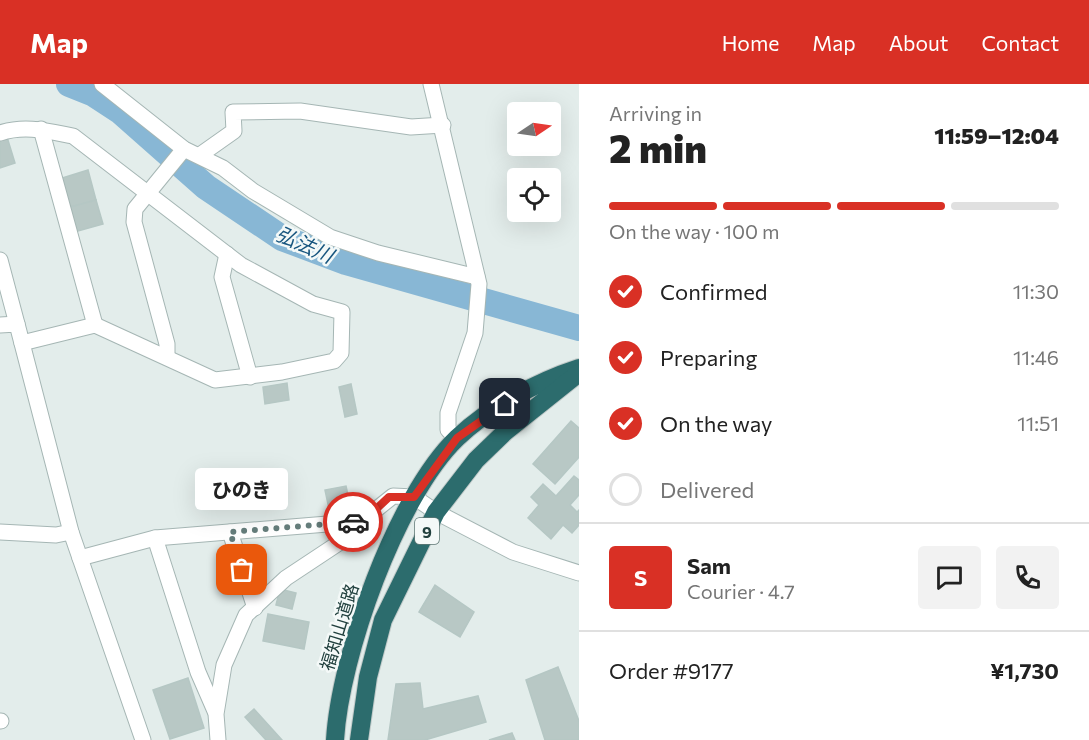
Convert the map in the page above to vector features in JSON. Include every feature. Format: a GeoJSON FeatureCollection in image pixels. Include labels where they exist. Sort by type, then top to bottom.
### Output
{"type":"FeatureCollection","features":[{"type":"Feature","properties":{"kind":"highway","name":"福知山道路"},"geometry":{"type":"LineString","coordinates":[[335,740],[348,657],[378,574],[414,497],[457,438],[533,386],[579,368]]}},
{"type":"Feature","properties":{"kind":"highway","name":"9"},"geometry":{"type":"LineString","coordinates":[[359,740],[368,678],[383,620],[436,512],[476,460],[505,432],[579,373]]}},
{"type":"Feature","properties":{"kind":"street"},"geometry":{"type":"LineString","coordinates":[[102,84],[184,148],[223,168],[253,191],[330,237],[378,253],[477,277]]}},
{"type":"Feature","properties":{"kind":"street"},"geometry":{"type":"LineString","coordinates":[[431,84],[443,124],[477,277],[475,333],[448,413],[448,430],[457,438]]}},
{"type":"Feature","properties":{"kind":"street"},"geometry":{"type":"LineString","coordinates":[[200,155],[234,131],[233,112],[300,111],[411,127],[443,124]]}},
{"type":"Feature","properties":{"kind":"street"},"geometry":{"type":"LineString","coordinates":[[0,133],[16,128],[41,129],[73,136],[241,265],[313,304],[342,312],[341,353],[334,361],[250,377],[215,380],[95,325],[22,343]]}},
{"type":"Feature","properties":{"kind":"street"},"geometry":{"type":"LineString","coordinates":[[41,129],[95,325]]}},
{"type":"Feature","properties":{"kind":"street"},"geometry":{"type":"LineString","coordinates":[[167,357],[167,344],[134,222],[135,209],[184,148]]}},
{"type":"Feature","properties":{"kind":"street"},"geometry":{"type":"LineString","coordinates":[[227,254],[222,277],[250,377]]}},
{"type":"Feature","properties":{"kind":"street"},"geometry":{"type":"LineString","coordinates":[[0,260],[71,532],[143,740]]}},
{"type":"Feature","properties":{"kind":"street"},"geometry":{"type":"LineString","coordinates":[[0,325],[17,324]]}},
{"type":"Feature","properties":{"kind":"street"},"geometry":{"type":"LineString","coordinates":[[80,558],[155,538],[352,522],[373,512],[389,497],[414,497],[436,512],[461,522],[513,552],[579,573]]}},
{"type":"Feature","properties":{"kind":"street"},"geometry":{"type":"LineString","coordinates":[[218,740],[216,714],[224,665],[246,615],[286,578],[379,516],[390,503],[414,497]]}},
{"type":"Feature","properties":{"kind":"street"},"geometry":{"type":"LineString","coordinates":[[0,532],[56,535],[71,532]]}},
{"type":"Feature","properties":{"kind":"street"},"geometry":{"type":"LineString","coordinates":[[230,532],[255,608]]}},
{"type":"Feature","properties":{"kind":"street"},"geometry":{"type":"LineString","coordinates":[[155,538],[198,672],[216,714]]}},
{"type":"Feature","properties":{"kind":"building"},"geometry":{"type":"Polygon","coordinates":[[[7,137],[15,163],[0,168],[0,139],[7,137]]]}},
{"type":"Feature","properties":{"kind":"building"},"geometry":{"type":"Polygon","coordinates":[[[88,170],[96,200],[67,208],[59,179],[88,170]]]}},
{"type":"Feature","properties":{"kind":"building"},"geometry":{"type":"Polygon","coordinates":[[[96,200],[103,224],[74,232],[67,208],[96,200]]]}},
{"type":"Feature","properties":{"kind":"building"},"geometry":{"type":"Polygon","coordinates":[[[287,383],[289,400],[265,404],[263,387],[287,383]]]}},
{"type":"Feature","properties":{"kind":"building"},"geometry":{"type":"Polygon","coordinates":[[[351,384],[357,414],[345,417],[339,387],[351,384]]]}},
{"type":"Feature","properties":{"kind":"building"},"geometry":{"type":"Polygon","coordinates":[[[571,421],[579,428],[579,457],[555,484],[533,464],[571,421]]]}},
{"type":"Feature","properties":{"kind":"building"},"geometry":{"type":"Polygon","coordinates":[[[574,476],[579,480],[579,495],[570,505],[577,512],[579,510],[579,525],[572,533],[563,525],[551,539],[528,518],[539,505],[531,497],[543,484],[556,496],[574,476]]]}},
{"type":"Feature","properties":{"kind":"building"},"geometry":{"type":"Polygon","coordinates":[[[346,486],[350,505],[329,509],[325,490],[346,486]]]}},
{"type":"Feature","properties":{"kind":"building"},"geometry":{"type":"Polygon","coordinates":[[[435,585],[474,612],[460,637],[419,612],[435,585]]]}},
{"type":"Feature","properties":{"kind":"building"},"geometry":{"type":"Polygon","coordinates":[[[280,589],[296,593],[292,609],[276,605],[280,589]]]}},
{"type":"Feature","properties":{"kind":"building"},"geometry":{"type":"Polygon","coordinates":[[[268,614],[309,622],[304,649],[263,641],[268,614]]]}},
{"type":"Feature","properties":{"kind":"building"},"geometry":{"type":"Polygon","coordinates":[[[558,667],[579,721],[579,740],[545,740],[526,680],[558,667]]]}},
{"type":"Feature","properties":{"kind":"building"},"geometry":{"type":"Polygon","coordinates":[[[188,678],[204,728],[170,739],[153,690],[188,678]]]}},
{"type":"Feature","properties":{"kind":"building"},"geometry":{"type":"Polygon","coordinates":[[[420,683],[423,709],[478,696],[486,722],[425,740],[388,740],[396,684],[420,683]]]}},
{"type":"Feature","properties":{"kind":"building"},"geometry":{"type":"Polygon","coordinates":[[[254,709],[282,740],[266,740],[245,717],[254,709]]]}},
{"type":"Feature","properties":{"kind":"building"},"geometry":{"type":"Polygon","coordinates":[[[512,733],[515,740],[489,740],[512,733]]]}},
{"type":"Feature","properties":{"kind":"waterway","name":"弘法川"},"geometry":{"type":"LineString","coordinates":[[69,84],[94,94],[120,111],[206,187],[282,238],[346,262],[579,328]]}},
{"type":"Feature","properties":{"kind":"way so far"},"geometry":{"type":"LineString","coordinates":[[242,570],[230,532],[353,522]]}},
{"type":"Feature","properties":{"kind":"place","name":"ひのき"},"geometry":{"type":"Point","coordinates":[242,570]}},
{"type":"Feature","properties":{"kind":"route"},"geometry":{"type":"LineString","coordinates":[[353,522],[373,512],[389,497],[414,497],[438,461],[457,438],[505,404]]}}]}
